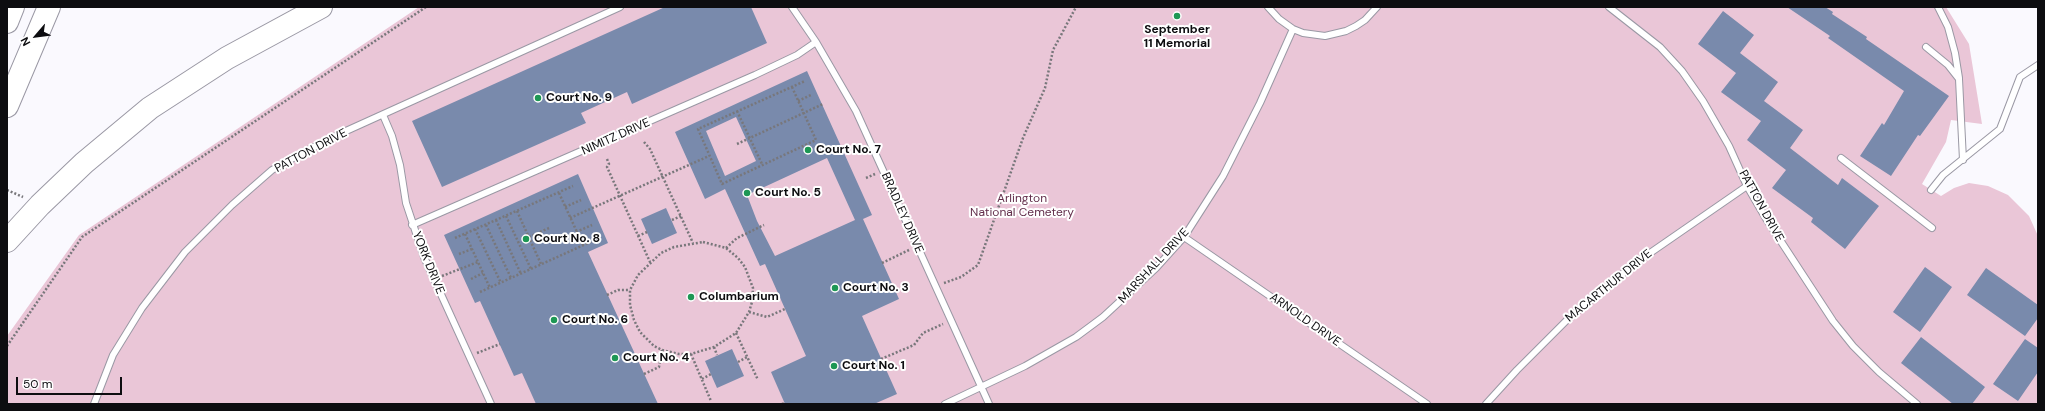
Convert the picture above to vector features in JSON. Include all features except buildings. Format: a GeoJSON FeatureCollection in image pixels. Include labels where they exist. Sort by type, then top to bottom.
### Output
{"type":"FeatureCollection","features":[{"type":"Feature","properties":{"kind":"highway"},"geometry":{"type":"LineString","coordinates":[[7,22],[13,7]]}},
{"type":"Feature","properties":{"kind":"highway"},"geometry":{"type":"LineString","coordinates":[[7,106],[49,7]]}},
{"type":"Feature","properties":{"kind":"highway"},"geometry":{"type":"LineString","coordinates":[[7,241],[40,204],[84,163],[150,108],[227,58],[321,7]]}},
{"type":"Feature","properties":{"kind":"lane","name":"PATTON DRIVE"},"geometry":{"type":"LineString","coordinates":[[94,404],[113,355],[142,308],[186,252],[232,205],[272,170],[304,152],[620,7]]}},
{"type":"Feature","properties":{"kind":"lane","name":"BRADLEY DRIVE"},"geometry":{"type":"LineString","coordinates":[[792,7],[816,42],[856,111],[916,247],[989,404]]}},
{"type":"Feature","properties":{"kind":"lane"},"geometry":{"type":"LineString","coordinates":[[1268,7],[1279,19],[1293,29],[1314,35],[1336,34],[1356,26],[1365,20],[1376,7]]}},
{"type":"Feature","properties":{"kind":"lane","name":"PATTON DRIVE"},"geometry":{"type":"LineString","coordinates":[[1609,7],[1660,46],[1682,71],[1703,101],[1729,146],[1747,186],[1790,258],[1833,321],[1853,346],[1879,372],[1917,404]]}},
{"type":"Feature","properties":{"kind":"lane"},"geometry":{"type":"LineString","coordinates":[[1938,7],[1948,27],[1955,53],[1959,80],[1963,160]]}},
{"type":"Feature","properties":{"kind":"lane","name":"MARSHALL DRIVE"},"geometry":{"type":"LineString","coordinates":[[945,404],[982,388],[1051,352],[1076,337],[1103,317],[1134,290],[1184,237],[1227,170],[1260,103],[1293,29]]}},
{"type":"Feature","properties":{"kind":"lane","name":"NIMITZ DRIVE"},"geometry":{"type":"LineString","coordinates":[[412,225],[755,75],[796,55],[816,42]]}},
{"type":"Feature","properties":{"kind":"lane"},"geometry":{"type":"LineString","coordinates":[[1926,47],[1948,65],[1959,80]]}},
{"type":"Feature","properties":{"kind":"lane"},"geometry":{"type":"LineString","coordinates":[[1931,190],[1943,175],[2000,129],[2020,77],[2038,65]]}},
{"type":"Feature","properties":{"kind":"lane","name":"YORK DRIVE"},"geometry":{"type":"LineString","coordinates":[[383,115],[392,136],[400,165],[406,203],[412,225],[434,279],[491,404]]}},
{"type":"Feature","properties":{"kind":"lane"},"geometry":{"type":"LineString","coordinates":[[1841,158],[1932,228]]}},
{"type":"Feature","properties":{"kind":"lane","name":"MACARTHUR DRIVE"},"geometry":{"type":"LineString","coordinates":[[1486,404],[1517,370],[1570,317],[1637,262],[1747,186]]}},
{"type":"Feature","properties":{"kind":"lane","name":"ARNOLD DRIVE"},"geometry":{"type":"LineString","coordinates":[[1184,237],[1427,404]]}},
{"type":"Feature","properties":{"kind":"path"},"geometry":{"type":"LineString","coordinates":[[7,346],[82,237],[426,7]]}},
{"type":"Feature","properties":{"kind":"path"},"geometry":{"type":"LineString","coordinates":[[935,287],[961,277],[978,265],[1023,138],[1045,88],[1054,50],[1076,7]]}},
{"type":"Feature","properties":{"kind":"path"},"geometry":{"type":"LineString","coordinates":[[792,87],[816,140],[722,184],[698,129],[805,81]]}},
{"type":"Feature","properties":{"kind":"path"},"geometry":{"type":"LineString","coordinates":[[798,101],[811,95]]}},
{"type":"Feature","properties":{"kind":"path"},"geometry":{"type":"LineString","coordinates":[[737,144],[823,104]]}},
{"type":"Feature","properties":{"kind":"path"},"geometry":{"type":"LineString","coordinates":[[737,111],[751,137],[762,164]]}},
{"type":"Feature","properties":{"kind":"path"},"geometry":{"type":"LineString","coordinates":[[644,142],[650,149],[693,243]]}},
{"type":"Feature","properties":{"kind":"path"},"geometry":{"type":"LineString","coordinates":[[570,218],[709,156]]}},
{"type":"Feature","properties":{"kind":"path"},"geometry":{"type":"LineString","coordinates":[[607,159],[609,164],[607,167],[650,262]]}},
{"type":"Feature","properties":{"kind":"path"},"geometry":{"type":"LineString","coordinates":[[455,238],[573,186]]}},
{"type":"Feature","properties":{"kind":"path"},"geometry":{"type":"LineString","coordinates":[[559,193],[583,245]]}},
{"type":"Feature","properties":{"kind":"path"},"geometry":{"type":"LineString","coordinates":[[565,207],[580,200]]}},
{"type":"Feature","properties":{"kind":"path"},"geometry":{"type":"LineString","coordinates":[[517,211],[541,264]]}},
{"type":"Feature","properties":{"kind":"path"},"geometry":{"type":"LineString","coordinates":[[506,216],[531,269]]}},
{"type":"Feature","properties":{"kind":"path"},"geometry":{"type":"LineString","coordinates":[[672,220],[681,216]]}},
{"type":"Feature","properties":{"kind":"path"},"geometry":{"type":"LineString","coordinates":[[496,220],[521,274]]}},
{"type":"Feature","properties":{"kind":"path"},"geometry":{"type":"LineString","coordinates":[[486,225],[511,278]]}},
{"type":"Feature","properties":{"kind":"path"},"geometry":{"type":"LineString","coordinates":[[576,232],[592,225]]}},
{"type":"Feature","properties":{"kind":"path"},"geometry":{"type":"LineString","coordinates":[[726,248],[737,238],[764,225]]}},
{"type":"Feature","properties":{"kind":"path"},"geometry":{"type":"LineString","coordinates":[[529,237],[549,228]]}},
{"type":"Feature","properties":{"kind":"path"},"geometry":{"type":"LineString","coordinates":[[475,229],[501,283]]}},
{"type":"Feature","properties":{"kind":"path"},"geometry":{"type":"LineString","coordinates":[[638,236],[647,232]]}},
{"type":"Feature","properties":{"kind":"path"},"geometry":{"type":"LineString","coordinates":[[465,234],[490,288]]}},
{"type":"Feature","properties":{"kind":"path"},"geometry":{"type":"LineString","coordinates":[[480,292],[596,239]]}},
{"type":"Feature","properties":{"kind":"path"},"geometry":{"type":"LineString","coordinates":[[703,242],[726,248],[738,258],[749,276],[753,288],[752,302],[749,312],[736,333],[714,347],[691,354],[679,354],[662,350],[654,346],[640,332],[634,320],[630,305],[630,290],[638,275],[650,262],[674,247],[693,243],[703,242]]}},
{"type":"Feature","properties":{"kind":"path"},"geometry":{"type":"LineString","coordinates":[[882,263],[916,247]]}},
{"type":"Feature","properties":{"kind":"path"},"geometry":{"type":"LineString","coordinates":[[459,254],[472,249]]}},
{"type":"Feature","properties":{"kind":"path"},"geometry":{"type":"LineString","coordinates":[[434,279],[478,262]]}},
{"type":"Feature","properties":{"kind":"path"},"geometry":{"type":"LineString","coordinates":[[471,279],[483,274]]}},
{"type":"Feature","properties":{"kind":"path"},"geometry":{"type":"LineString","coordinates":[[607,295],[618,290],[630,290]]}},
{"type":"Feature","properties":{"kind":"path"},"geometry":{"type":"LineString","coordinates":[[749,312],[767,317],[785,310]]}},
{"type":"Feature","properties":{"kind":"path"},"geometry":{"type":"LineString","coordinates":[[881,359],[914,345],[923,333],[950,320]]}},
{"type":"Feature","properties":{"kind":"path"},"geometry":{"type":"LineString","coordinates":[[736,333],[758,380]]}},
{"type":"Feature","properties":{"kind":"path"},"geometry":{"type":"LineString","coordinates":[[469,356],[500,344]]}},
{"type":"Feature","properties":{"kind":"path"},"geometry":{"type":"LineString","coordinates":[[714,347],[717,355]]}},
{"type":"Feature","properties":{"kind":"path"},"geometry":{"type":"LineString","coordinates":[[644,374],[659,367],[662,350]]}},
{"type":"Feature","properties":{"kind":"path"},"geometry":{"type":"LineString","coordinates":[[691,354],[712,401]]}},
{"type":"Feature","properties":{"kind":"path"},"geometry":{"type":"LineString","coordinates":[[738,362],[747,357]]}},
{"type":"Feature","properties":{"kind":"path"},"geometry":{"type":"LineString","coordinates":[[702,378],[711,374]]}},
{"type":"Feature","properties":{"kind":"green space","name":"Arlington National Cemetery"},"geometry":{"type":"Polygon","coordinates":[[[419,7],[1946,7],[1969,44],[1982,124],[1951,120],[1946,142],[1922,184],[1941,196],[1954,188],[1969,183],[1988,186],[2008,195],[2029,216],[2038,236],[2038,404],[7,404],[7,336],[79,235],[419,7]]]}},
{"type":"Feature","properties":{"kind":"place","name":"September 11 Memorial"},"geometry":{"type":"Point","coordinates":[1177,16]}},
{"type":"Feature","properties":{"kind":"place","name":"Court No. 9"},"geometry":{"type":"Point","coordinates":[538,98]}},
{"type":"Feature","properties":{"kind":"place","name":"Court No. 7"},"geometry":{"type":"Point","coordinates":[808,150]}},
{"type":"Feature","properties":{"kind":"place","name":"Court No. 5"},"geometry":{"type":"Point","coordinates":[747,193]}},
{"type":"Feature","properties":{"kind":"place","name":"Court No. 8"},"geometry":{"type":"Point","coordinates":[526,239]}},
{"type":"Feature","properties":{"kind":"place","name":"Court No. 3"},"geometry":{"type":"Point","coordinates":[835,288]}},
{"type":"Feature","properties":{"kind":"place","name":"Columbarium"},"geometry":{"type":"Point","coordinates":[691,297]}},
{"type":"Feature","properties":{"kind":"place","name":"Court No. 6"},"geometry":{"type":"Point","coordinates":[554,320]}},
{"type":"Feature","properties":{"kind":"place","name":"Court No. 4"},"geometry":{"type":"Point","coordinates":[615,358]}},
{"type":"Feature","properties":{"kind":"place","name":"Court No. 1"},"geometry":{"type":"Point","coordinates":[834,366]}}]}
